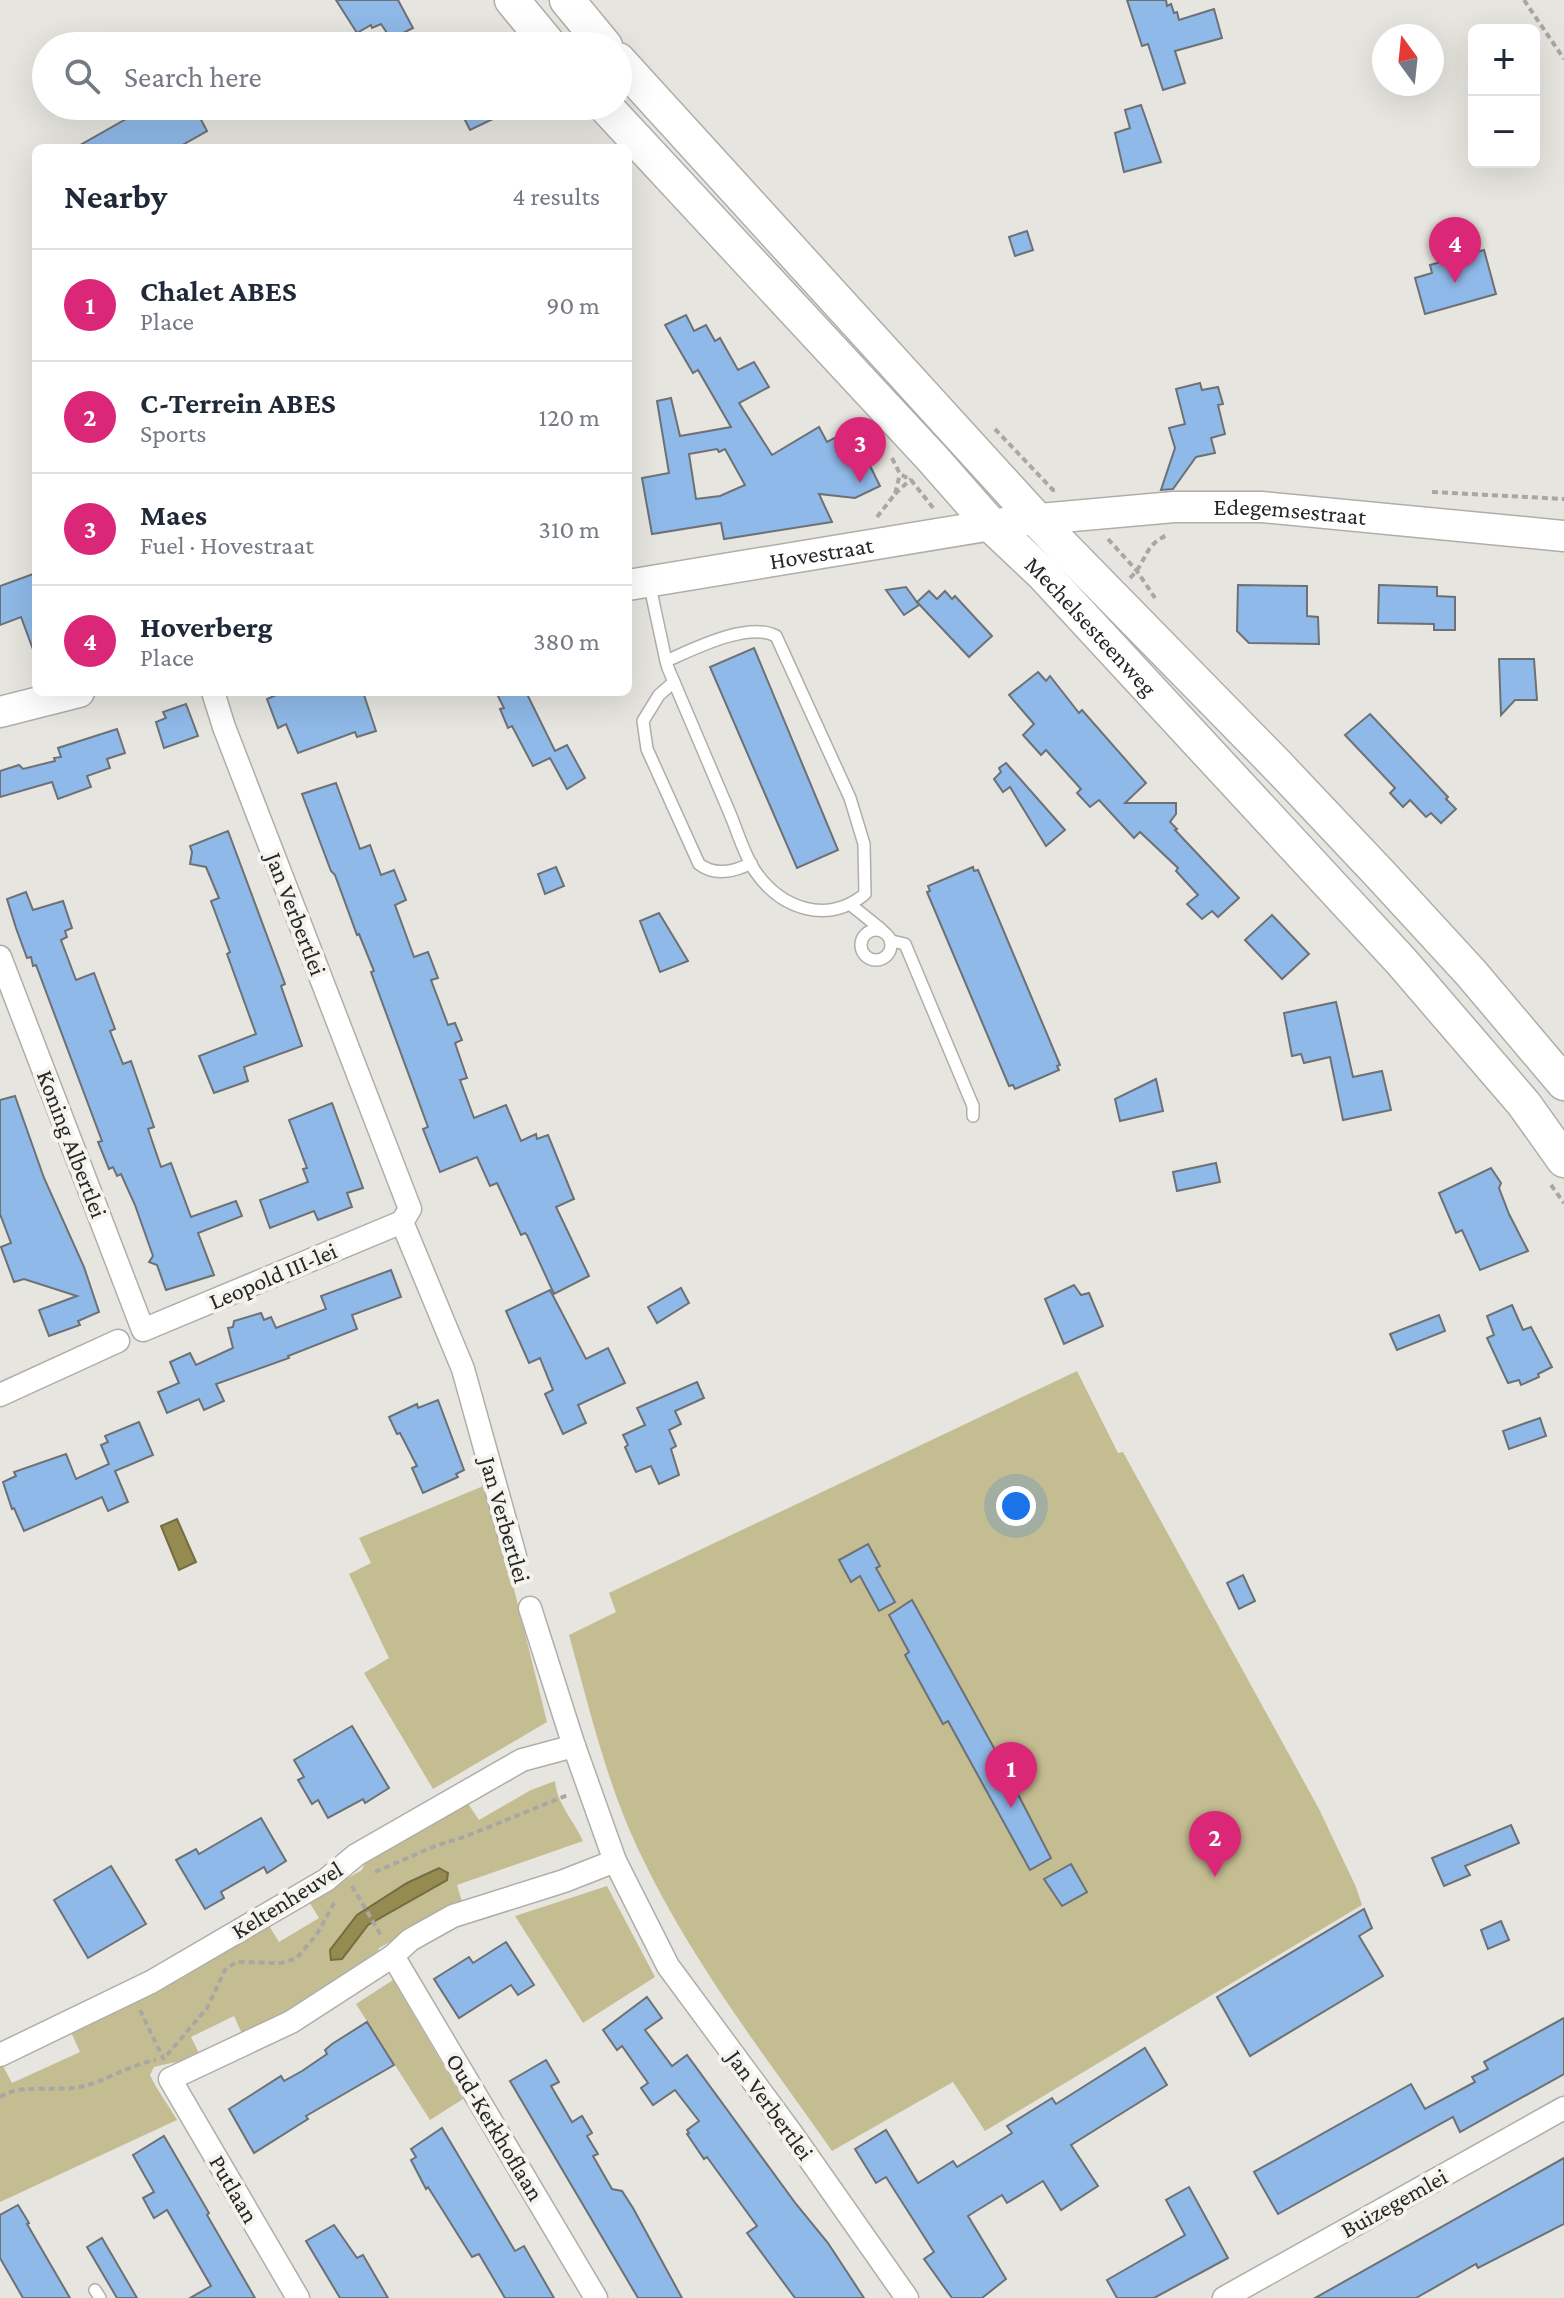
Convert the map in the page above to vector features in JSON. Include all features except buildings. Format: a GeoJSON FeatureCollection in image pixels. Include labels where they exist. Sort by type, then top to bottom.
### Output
{"type":"FeatureCollection","features":[{"type":"Feature","properties":{"kind":"main road"},"geometry":{"type":"LineString","coordinates":[[512,0],[538,32]]}},
{"type":"Feature","properties":{"kind":"main road"},"geometry":{"type":"LineString","coordinates":[[567,0],[593,32]]}},
{"type":"Feature","properties":{"kind":"main road","name":"Mechelsesteenweg"},"geometry":{"type":"LineString","coordinates":[[632,76],[1015,522],[1064,597],[1401,961],[1524,1104],[1564,1160]]}},
{"type":"Feature","properties":{"kind":"main road","name":"Mechelsesteenweg"},"geometry":{"type":"LineString","coordinates":[[618,120],[932,458],[1015,522],[1278,766],[1471,973],[1564,1083]]}},
{"type":"Feature","properties":{"kind":"street","name":"Edegemsestraat"},"geometry":{"type":"LineString","coordinates":[[1015,522],[1174,507],[1237,507],[1564,536]]}},
{"type":"Feature","properties":{"kind":"street","name":"Hovestraat"},"geometry":{"type":"LineString","coordinates":[[638,584],[1015,522]]}},
{"type":"Feature","properties":{"kind":"street"},"geometry":{"type":"LineString","coordinates":[[0,712],[63,696]]}},
{"type":"Feature","properties":{"kind":"street","name":"Jan Verbertlei"},"geometry":{"type":"LineString","coordinates":[[214,696],[410,1209],[402,1222],[463,1369],[515,1556]]}},
{"type":"Feature","properties":{"kind":"street","name":"Koning Albertlei"},"geometry":{"type":"LineString","coordinates":[[0,957],[143,1330]]}},
{"type":"Feature","properties":{"kind":"street","name":"Leopold III-lei"},"geometry":{"type":"LineString","coordinates":[[143,1330],[402,1222]]}},
{"type":"Feature","properties":{"kind":"street"},"geometry":{"type":"LineString","coordinates":[[0,1395],[118,1341]]}},
{"type":"Feature","properties":{"kind":"street","name":"Jan Verbertlei"},"geometry":{"type":"LineString","coordinates":[[530,1608],[615,1861],[668,1966],[792,2134],[907,2298]]}},
{"type":"Feature","properties":{"kind":"street","name":"Keltenheuvel"},"geometry":{"type":"LineString","coordinates":[[0,2055],[151,1982],[326,1880],[356,1855],[522,1760],[574,1746]]}},
{"type":"Feature","properties":{"kind":"street"},"geometry":{"type":"LineString","coordinates":[[167,2069],[291,2022],[393,1956],[410,1940],[453,1916],[564,1881],[615,1861]]}},
{"type":"Feature","properties":{"kind":"street","name":"Oud-Kerkhoflaan"},"geometry":{"type":"LineString","coordinates":[[393,1956],[596,2298]]}},
{"type":"Feature","properties":{"kind":"street","name":"Putlaan"},"geometry":{"type":"LineString","coordinates":[[167,2069],[298,2298]]}},
{"type":"Feature","properties":{"kind":"street","name":"Buizegemlei"},"geometry":{"type":"LineString","coordinates":[[1224,2298],[1564,2108]]}},
{"type":"Feature","properties":{"kind":"lane"},"geometry":{"type":"LineString","coordinates":[[638,584],[666,661],[674,682],[755,871],[780,898],[798,908],[839,910],[865,894],[864,844],[850,798],[776,636],[766,630],[750,631],[666,661]]}},
{"type":"Feature","properties":{"kind":"lane"},"geometry":{"type":"LineString","coordinates":[[674,682],[659,695],[643,721],[647,749],[699,864],[707,870],[727,871],[751,863]]}},
{"type":"Feature","properties":{"kind":"lane"},"geometry":{"type":"LineString","coordinates":[[851,905],[889,937],[905,944],[973,1106],[973,1116]]}},
{"type":"Feature","properties":{"kind":"path"},"geometry":{"type":"LineString","coordinates":[[1524,0],[1564,59]]}},
{"type":"Feature","properties":{"kind":"path"},"geometry":{"type":"LineString","coordinates":[[1432,492],[1564,499]]}},
{"type":"Feature","properties":{"kind":"path"},"geometry":{"type":"LineString","coordinates":[[366,1876],[435,1846],[589,1788]]}},
{"type":"Feature","properties":{"kind":"path"},"geometry":{"type":"LineString","coordinates":[[346,1889],[359,1881]]}},
{"type":"Feature","properties":{"kind":"path"},"geometry":{"type":"LineString","coordinates":[[359,1898],[380,1934]]}},
{"type":"Feature","properties":{"kind":"path"},"geometry":{"type":"LineString","coordinates":[[167,2069],[207,2008],[225,1970],[236,1962],[280,1963],[296,1959],[317,1934],[336,1899]]}},
{"type":"Feature","properties":{"kind":"path"},"geometry":{"type":"LineString","coordinates":[[130,1990],[167,2069]]}},
{"type":"Feature","properties":{"kind":"path"},"geometry":{"type":"LineString","coordinates":[[0,2097],[16,2091],[80,2087],[143,2062],[167,2069]]}},
{"type":"Feature","properties":{"kind":"shaded area"},"geometry":{"type":"Polygon","coordinates":[[[1077,1371],[1118,1453],[1123,1452],[1319,1809],[1362,1905],[985,2131],[953,2082],[832,2151],[728,2004],[658,1889],[617,1797],[569,1635],[616,1612],[609,1593],[1077,1371]]]}},
{"type":"Feature","properties":{"kind":"shaded area"},"geometry":{"type":"Polygon","coordinates":[[[488,1484],[547,1722],[433,1789],[364,1673],[389,1658],[349,1574],[371,1563],[359,1538],[488,1484]]]}},
{"type":"Feature","properties":{"kind":"shaded area"},"geometry":{"type":"Polygon","coordinates":[[[177,1519],[196,1562],[179,1570],[161,1526],[177,1519]]]}},
{"type":"Feature","properties":{"kind":"shaded area"},"geometry":{"type":"Polygon","coordinates":[[[555,1781],[562,1804],[583,1841],[457,1885],[463,1905],[379,1948],[376,1959],[243,2036],[234,2016],[191,2037],[200,2055],[154,2067],[150,2075],[177,2120],[0,2202],[0,2065],[12,2083],[80,2052],[71,2032],[268,1924],[279,1942],[319,1918],[308,1900],[362,1870],[365,1862],[467,1802],[479,1820],[531,1790],[555,1781]]]}},
{"type":"Feature","properties":{"kind":"shaded area"},"geometry":{"type":"Polygon","coordinates":[[[439,1868],[448,1873],[447,1880],[368,1925],[342,1959],[331,1960],[330,1950],[357,1915],[407,1883],[439,1868]]]}},
{"type":"Feature","properties":{"kind":"shaded area"},"geometry":{"type":"Polygon","coordinates":[[[607,1886],[655,1977],[583,2023],[515,1916],[607,1886]]]}},
{"type":"Feature","properties":{"kind":"shaded area"},"geometry":{"type":"Polygon","coordinates":[[[393,1980],[463,2099],[430,2120],[356,2004],[393,1980]]]}},
{"type":"Feature","properties":{"kind":"place","name":"Hoverberg"},"geometry":{"type":"Point","coordinates":[1455,283]}},
{"type":"Feature","properties":{"kind":"place","name":"Maes"},"geometry":{"type":"Point","coordinates":[860,483]}},
{"type":"Feature","properties":{"kind":"place","name":"Chalet ABES"},"geometry":{"type":"Point","coordinates":[1011,1808]}},
{"type":"Feature","properties":{"kind":"place","name":"C-Terrein ABES"},"geometry":{"type":"Point","coordinates":[1215,1877]}}]}
